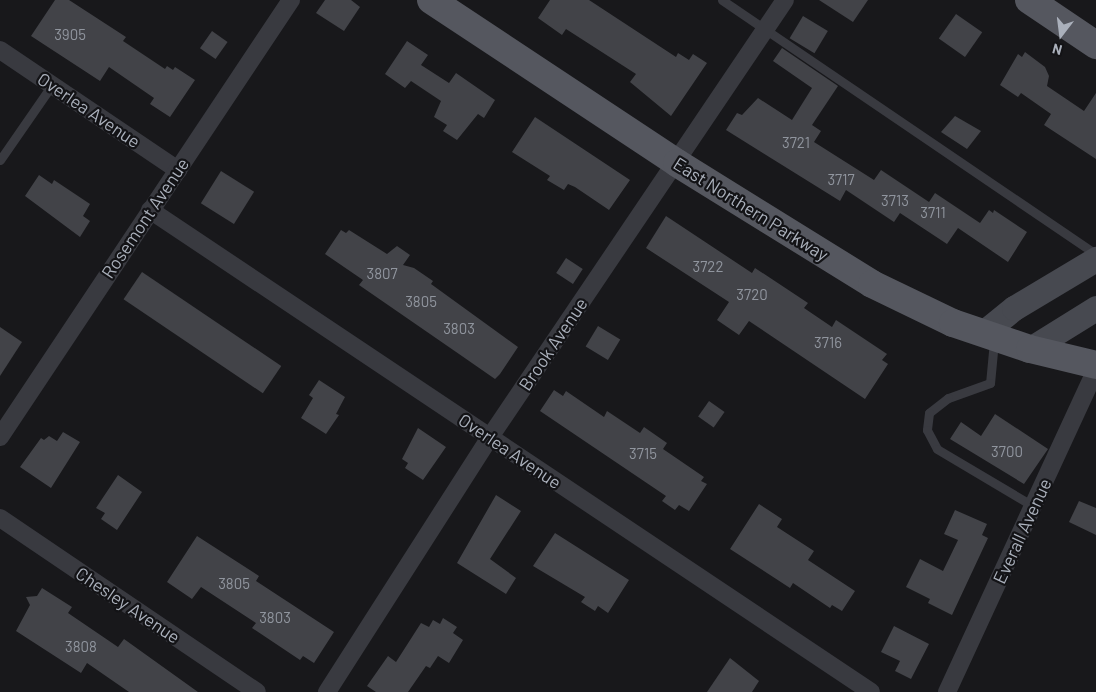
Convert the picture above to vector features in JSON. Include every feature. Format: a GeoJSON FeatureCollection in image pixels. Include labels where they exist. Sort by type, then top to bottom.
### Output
{"type":"FeatureCollection","features":[{"type":"Feature","properties":{"kind":"main road","name":"East Northern Parkway"},"geometry":{"type":"LineString","coordinates":[[431,0],[677,163],[872,284],[953,323],[1030,349],[1096,365]]}},
{"type":"Feature","properties":{"kind":"main road"},"geometry":{"type":"LineString","coordinates":[[1029,0],[1096,45]]}},
{"type":"Feature","properties":{"kind":"main road"},"geometry":{"type":"LineString","coordinates":[[988,335],[1014,308],[1096,259]]}},
{"type":"Feature","properties":{"kind":"main road"},"geometry":{"type":"LineString","coordinates":[[1030,349],[1096,308]]}},
{"type":"Feature","properties":{"kind":"street","name":"Rosemont Avenue"},"geometry":{"type":"LineString","coordinates":[[0,437],[292,0]]}},
{"type":"Feature","properties":{"kind":"street","name":"Brook Avenue"},"geometry":{"type":"LineString","coordinates":[[327,692],[490,437],[677,163],[785,0]]}},
{"type":"Feature","properties":{"kind":"street","name":"Overlea Avenue"},"geometry":{"type":"LineString","coordinates":[[0,50],[178,170]]}},
{"type":"Feature","properties":{"kind":"street","name":"Overlea Avenue"},"geometry":{"type":"LineString","coordinates":[[150,210],[871,692]]}},
{"type":"Feature","properties":{"kind":"street","name":"Everall Avenue"},"geometry":{"type":"LineString","coordinates":[[947,692],[1096,370]]}},
{"type":"Feature","properties":{"kind":"street","name":"Chesley Avenue"},"geometry":{"type":"LineString","coordinates":[[0,518],[257,692]]}},
{"type":"Feature","properties":{"kind":"lane"},"geometry":{"type":"LineString","coordinates":[[722,0],[1096,254]]}},
{"type":"Feature","properties":{"kind":"lane"},"geometry":{"type":"LineString","coordinates":[[0,160],[52,85]]}},
{"type":"Feature","properties":{"kind":"lane"},"geometry":{"type":"LineString","coordinates":[[988,335],[990,383],[948,398],[929,413],[927,430],[937,449],[1033,506]]}},
{"type":"Feature","properties":{"kind":"building"},"geometry":{"type":"Polygon","coordinates":[[[55,0],[69,0],[126,37],[123,41],[165,69],[167,66],[173,70],[175,67],[195,80],[170,117],[150,104],[154,98],[109,67],[100,81],[31,36],[55,0]]]}},
{"type":"Feature","properties":{"kind":"building"},"geometry":{"type":"Polygon","coordinates":[[[325,0],[351,0],[360,7],[344,31],[316,13],[325,0]]]}},
{"type":"Feature","properties":{"kind":"building"},"geometry":{"type":"Polygon","coordinates":[[[550,0],[589,0],[676,57],[678,53],[689,60],[693,54],[707,63],[671,116],[630,82],[636,74],[566,29],[562,35],[538,18],[550,0]]]}},
{"type":"Feature","properties":{"kind":"building"},"geometry":{"type":"Polygon","coordinates":[[[819,0],[868,0],[853,22],[819,0]]]}},
{"type":"Feature","properties":{"kind":"building"},"geometry":{"type":"Polygon","coordinates":[[[956,14],[982,32],[965,57],[939,39],[956,14]]]}},
{"type":"Feature","properties":{"kind":"building"},"geometry":{"type":"Polygon","coordinates":[[[803,16],[828,31],[814,53],[790,38],[803,16]]]}},
{"type":"Feature","properties":{"kind":"building"},"geometry":{"type":"Polygon","coordinates":[[[212,31],[228,42],[216,59],[200,48],[212,31]]]}},
{"type":"Feature","properties":{"kind":"building"},"geometry":{"type":"Polygon","coordinates":[[[407,41],[428,55],[421,65],[449,83],[456,73],[495,100],[484,118],[478,114],[457,140],[443,131],[447,125],[434,117],[441,101],[411,81],[405,88],[385,74],[407,41]]]}},
{"type":"Feature","properties":{"kind":"building"},"geometry":{"type":"Polygon","coordinates":[[[782,48],[838,86],[812,125],[821,131],[814,142],[874,180],[881,170],[929,202],[935,193],[980,223],[989,210],[993,213],[994,210],[1027,232],[1008,262],[958,228],[947,244],[900,213],[894,222],[846,190],[840,201],[726,130],[737,113],[742,115],[758,98],[792,120],[812,88],[773,61],[782,48]]]}},
{"type":"Feature","properties":{"kind":"building"},"geometry":{"type":"Polygon","coordinates":[[[1025,52],[1045,67],[1049,76],[1047,86],[1084,111],[1096,93],[1096,159],[1044,125],[1051,114],[1021,93],[1018,97],[1000,85],[1018,54],[1022,57],[1025,52]]]}},
{"type":"Feature","properties":{"kind":"building"},"geometry":{"type":"Polygon","coordinates":[[[955,116],[981,131],[967,149],[941,132],[955,116]]]}},
{"type":"Feature","properties":{"kind":"building"},"geometry":{"type":"Polygon","coordinates":[[[535,117],[630,180],[609,210],[575,187],[568,184],[564,190],[547,180],[550,176],[512,152],[535,117]]]}},
{"type":"Feature","properties":{"kind":"building"},"geometry":{"type":"Polygon","coordinates":[[[221,171],[254,192],[234,224],[201,203],[221,171]]]}},
{"type":"Feature","properties":{"kind":"building"},"geometry":{"type":"Polygon","coordinates":[[[39,175],[52,184],[54,180],[90,204],[83,216],[90,221],[80,237],[25,196],[39,175]]]}},
{"type":"Feature","properties":{"kind":"building"},"geometry":{"type":"Polygon","coordinates":[[[666,216],[752,273],[755,268],[808,303],[804,308],[832,327],[836,320],[887,354],[882,360],[888,364],[865,399],[749,321],[739,335],[717,320],[729,302],[646,248],[666,216]]]}},
{"type":"Feature","properties":{"kind":"building"},"geometry":{"type":"Polygon","coordinates":[[[341,230],[346,233],[349,230],[387,254],[397,246],[410,255],[403,265],[414,268],[433,281],[431,284],[518,347],[500,374],[495,379],[359,285],[363,280],[325,254],[341,230]]]}},
{"type":"Feature","properties":{"kind":"building"},"geometry":{"type":"Polygon","coordinates":[[[566,258],[583,269],[573,284],[556,273],[566,258]]]}},
{"type":"Feature","properties":{"kind":"building"},"geometry":{"type":"Polygon","coordinates":[[[142,272],[281,366],[263,393],[124,299],[142,272]]]}},
{"type":"Feature","properties":{"kind":"building"},"geometry":{"type":"Polygon","coordinates":[[[598,326],[620,339],[608,360],[586,347],[598,326]]]}},
{"type":"Feature","properties":{"kind":"building"},"geometry":{"type":"Polygon","coordinates":[[[0,327],[22,342],[0,376],[0,327]]]}},
{"type":"Feature","properties":{"kind":"building"},"geometry":{"type":"Polygon","coordinates":[[[319,380],[345,397],[336,414],[339,415],[326,434],[301,418],[313,398],[309,395],[319,380]]]}},
{"type":"Feature","properties":{"kind":"building"},"geometry":{"type":"Polygon","coordinates":[[[554,390],[563,396],[566,391],[604,417],[607,411],[640,433],[644,427],[667,443],[663,449],[704,477],[701,481],[707,484],[689,511],[679,505],[675,510],[662,501],[666,496],[540,411],[554,390]]]}},
{"type":"Feature","properties":{"kind":"building"},"geometry":{"type":"Polygon","coordinates":[[[709,401],[725,412],[714,427],[698,417],[709,401]]]}},
{"type":"Feature","properties":{"kind":"building"},"geometry":{"type":"Polygon","coordinates":[[[995,414],[1048,449],[1024,484],[950,439],[961,422],[981,436],[995,414]]]}},
{"type":"Feature","properties":{"kind":"building"},"geometry":{"type":"Polygon","coordinates":[[[418,428],[446,447],[423,480],[405,468],[408,463],[402,459],[418,428]]]}},
{"type":"Feature","properties":{"kind":"building"},"geometry":{"type":"Polygon","coordinates":[[[63,432],[80,442],[51,488],[20,467],[41,438],[44,440],[49,436],[57,441],[63,432]]]}},
{"type":"Feature","properties":{"kind":"building"},"geometry":{"type":"Polygon","coordinates":[[[118,475],[142,492],[117,530],[101,519],[105,513],[96,508],[118,475]]]}},
{"type":"Feature","properties":{"kind":"building"},"geometry":{"type":"Polygon","coordinates":[[[496,495],[521,511],[490,559],[516,578],[506,594],[457,563],[496,495]]]}},
{"type":"Feature","properties":{"kind":"building"},"geometry":{"type":"Polygon","coordinates":[[[1079,501],[1096,508],[1096,535],[1069,522],[1079,501]]]}},
{"type":"Feature","properties":{"kind":"building"},"geometry":{"type":"Polygon","coordinates":[[[759,504],[782,519],[777,527],[814,551],[808,560],[855,591],[842,611],[832,605],[830,608],[793,583],[790,588],[730,549],[759,504]]]}},
{"type":"Feature","properties":{"kind":"building"},"geometry":{"type":"Polygon","coordinates":[[[955,510],[987,524],[982,535],[988,538],[952,615],[928,603],[930,599],[906,587],[920,559],[943,571],[958,540],[944,534],[955,510]]]}},
{"type":"Feature","properties":{"kind":"building"},"geometry":{"type":"Polygon","coordinates":[[[555,533],[629,580],[608,613],[598,606],[595,611],[581,602],[585,597],[533,566],[555,533]]]}},
{"type":"Feature","properties":{"kind":"building"},"geometry":{"type":"Polygon","coordinates":[[[197,536],[259,576],[256,581],[334,632],[314,663],[303,656],[300,660],[252,628],[256,623],[201,587],[192,599],[167,582],[197,536]]]}},
{"type":"Feature","properties":{"kind":"building"},"geometry":{"type":"Polygon","coordinates":[[[42,588],[72,607],[68,613],[118,647],[124,639],[198,692],[129,692],[87,663],[81,673],[16,631],[30,605],[26,597],[37,596],[42,588]]]}},
{"type":"Feature","properties":{"kind":"building"},"geometry":{"type":"Polygon","coordinates":[[[443,618],[457,627],[453,633],[463,640],[449,663],[438,656],[430,668],[426,666],[408,692],[376,692],[367,686],[388,656],[396,662],[421,623],[429,627],[433,620],[440,624],[443,618]]]}},
{"type":"Feature","properties":{"kind":"building"},"geometry":{"type":"Polygon","coordinates":[[[894,626],[929,644],[911,679],[895,671],[900,661],[881,652],[894,626]]]}},
{"type":"Feature","properties":{"kind":"building"},"geometry":{"type":"Polygon","coordinates":[[[730,658],[759,681],[752,692],[707,692],[730,658]]]}}]}
